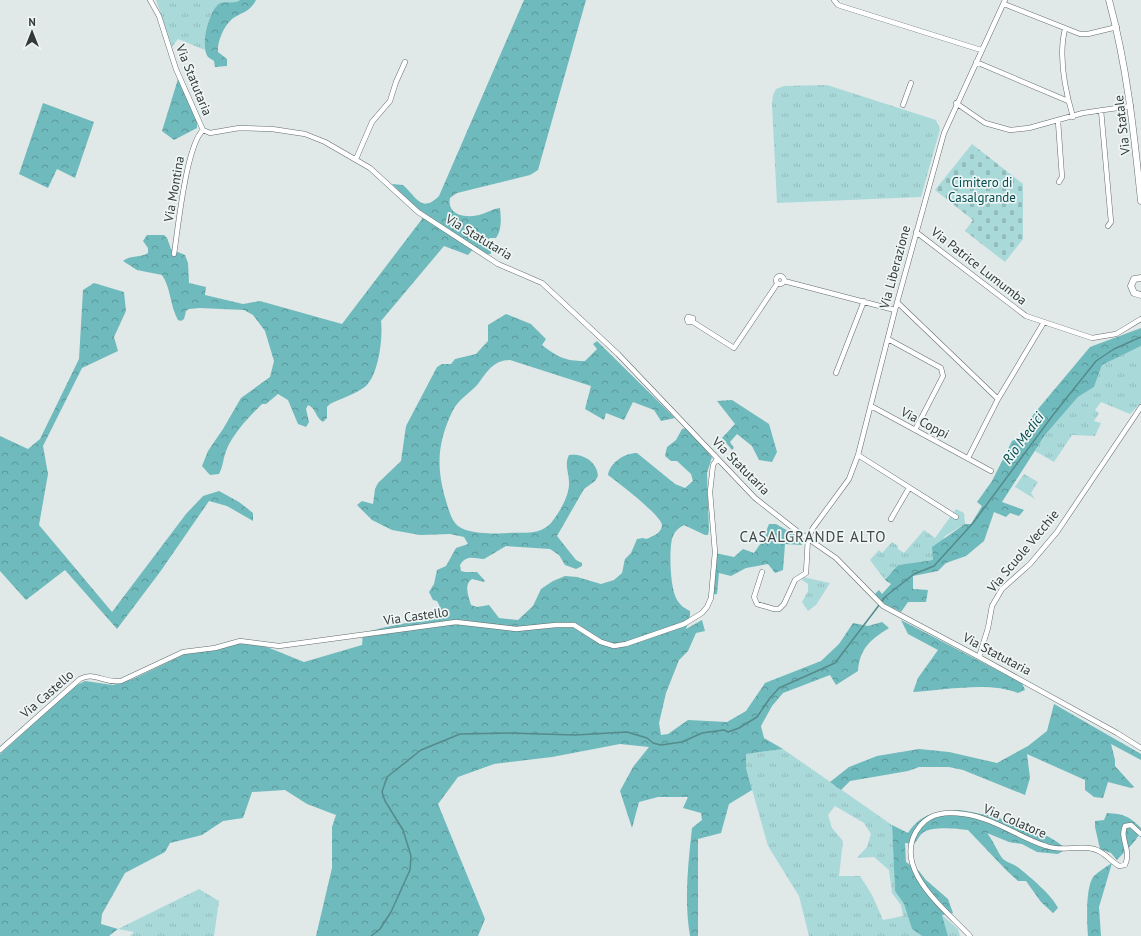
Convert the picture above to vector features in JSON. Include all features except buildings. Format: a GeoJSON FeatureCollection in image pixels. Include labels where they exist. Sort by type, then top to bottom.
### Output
{"type":"FeatureCollection","features":[{"type":"Feature","properties":{"kind":"main road","name":"Via Statale"},"geometry":{"type":"LineString","coordinates":[[1109,0],[1116,27],[1131,106],[1141,201]]}},
{"type":"Feature","properties":{"kind":"main road"},"geometry":{"type":"LineString","coordinates":[[1141,278],[1134,279],[1131,286],[1134,293],[1141,295]]}},
{"type":"Feature","properties":{"kind":"street","name":"Via Statutaria"},"geometry":{"type":"LineString","coordinates":[[150,0],[159,16],[176,69],[203,130],[210,133],[239,128],[291,131],[312,136],[356,159],[374,171],[418,212],[498,264],[542,283],[618,354],[755,498],[836,558],[883,606],[1117,732],[1141,748]]}},
{"type":"Feature","properties":{"kind":"street"},"geometry":{"type":"LineString","coordinates":[[834,0],[838,5],[844,8],[981,50]]}},
{"type":"Feature","properties":{"kind":"street"},"geometry":{"type":"LineString","coordinates":[[1004,2],[1065,29],[1085,35],[1116,27]]}},
{"type":"Feature","properties":{"kind":"street","name":"Via Liberazione"},"geometry":{"type":"LineString","coordinates":[[808,538],[813,528],[849,479],[858,455],[937,152],[956,103],[1004,2]]}},
{"type":"Feature","properties":{"kind":"street"},"geometry":{"type":"LineString","coordinates":[[1065,29],[1062,48],[1068,101],[1073,117]]}},
{"type":"Feature","properties":{"kind":"street"},"geometry":{"type":"LineString","coordinates":[[356,159],[372,122],[390,101],[396,82],[405,62]]}},
{"type":"Feature","properties":{"kind":"street"},"geometry":{"type":"LineString","coordinates":[[976,62],[1068,101]]}},
{"type":"Feature","properties":{"kind":"street"},"geometry":{"type":"LineString","coordinates":[[904,105],[910,82]]}},
{"type":"Feature","properties":{"kind":"street"},"geometry":{"type":"LineString","coordinates":[[956,103],[985,123],[1002,129],[1023,129],[1101,110],[1131,106]]}},
{"type":"Feature","properties":{"kind":"street"},"geometry":{"type":"LineString","coordinates":[[1101,110],[1111,222],[1108,226]]}},
{"type":"Feature","properties":{"kind":"street"},"geometry":{"type":"LineString","coordinates":[[1058,121],[1062,177],[1059,182]]}},
{"type":"Feature","properties":{"kind":"street","name":"Via Montina"},"geometry":{"type":"LineString","coordinates":[[174,254],[190,161],[196,139],[203,130]]}},
{"type":"Feature","properties":{"kind":"street","name":"Via Patrice Lumumba"},"geometry":{"type":"LineString","coordinates":[[916,232],[1022,313],[1044,322],[1092,338],[1116,334],[1141,319]]}},
{"type":"Feature","properties":{"kind":"street"},"geometry":{"type":"LineString","coordinates":[[693,322],[727,345],[734,348],[777,284],[781,284],[784,281],[895,310]]}},
{"type":"Feature","properties":{"kind":"street"},"geometry":{"type":"LineString","coordinates":[[836,373],[864,301]]}},
{"type":"Feature","properties":{"kind":"street"},"geometry":{"type":"LineString","coordinates":[[897,302],[998,399]]}},
{"type":"Feature","properties":{"kind":"street"},"geometry":{"type":"LineString","coordinates":[[968,458],[998,399],[1044,322]]}},
{"type":"Feature","properties":{"kind":"street"},"geometry":{"type":"LineString","coordinates":[[888,339],[941,368],[943,372],[943,376],[915,430]]}},
{"type":"Feature","properties":{"kind":"street","name":"Via Coppi"},"geometry":{"type":"LineString","coordinates":[[871,406],[991,471]]}},
{"type":"Feature","properties":{"kind":"street","name":"Via Scuole Vecchie"},"geometry":{"type":"LineString","coordinates":[[979,657],[988,628],[992,606],[1002,589],[1030,564],[1057,532],[1141,407]]}},
{"type":"Feature","properties":{"kind":"street"},"geometry":{"type":"LineString","coordinates":[[858,455],[956,517]]}},
{"type":"Feature","properties":{"kind":"street","name":"Via Castello"},"geometry":{"type":"LineString","coordinates":[[0,750],[76,682],[86,676],[92,675],[112,682],[121,681],[183,652],[215,648],[240,641],[279,646],[456,622],[516,629],[556,625],[574,625],[600,642],[614,646],[626,644],[684,624],[702,613],[707,607],[711,598],[715,552],[710,492],[713,465],[717,459]]}},
{"type":"Feature","properties":{"kind":"street"},"geometry":{"type":"LineString","coordinates":[[891,519],[910,488]]}},
{"type":"Feature","properties":{"kind":"street"},"geometry":{"type":"LineString","coordinates":[[762,572],[754,597],[757,604],[779,609],[784,604],[795,580],[806,573],[808,538]]}},
{"type":"Feature","properties":{"kind":"street","name":"Via Colatore"},"geometry":{"type":"LineString","coordinates":[[970,936],[927,892],[913,869],[910,857],[911,843],[918,828],[925,819],[944,812],[990,819],[1047,847],[1062,850],[1093,849],[1105,854],[1119,866],[1125,864],[1128,856],[1128,850],[1122,834],[1125,826],[1131,825],[1141,834]]}},
{"type":"Feature","properties":{"kind":"green space"},"geometry":{"type":"Polygon","coordinates":[[[156,0],[240,0],[234,3],[223,2],[214,11],[210,17],[206,30],[205,50],[178,39],[172,47],[156,0]]]}},
{"type":"Feature","properties":{"kind":"green space"},"geometry":{"type":"Polygon","coordinates":[[[240,0],[256,0],[250,8],[233,18],[225,28],[220,40],[218,52],[227,59],[227,66],[215,67],[214,61],[208,57],[206,52],[206,30],[215,8],[219,4],[240,0]]]}},
{"type":"Feature","properties":{"kind":"green space"},"geometry":{"type":"Polygon","coordinates":[[[524,0],[586,0],[538,170],[530,175],[457,193],[450,198],[451,209],[460,215],[465,216],[477,215],[500,208],[501,220],[498,235],[496,238],[489,238],[491,254],[486,254],[475,247],[468,255],[444,246],[381,321],[381,345],[377,364],[374,373],[363,389],[330,404],[327,407],[327,418],[323,422],[318,418],[313,408],[308,405],[306,409],[309,422],[306,427],[298,424],[288,400],[278,394],[266,404],[262,404],[252,414],[229,444],[219,474],[210,475],[202,466],[208,451],[241,398],[270,377],[274,361],[265,331],[253,315],[244,310],[189,309],[186,311],[184,319],[181,321],[178,320],[162,275],[137,270],[123,261],[148,253],[148,248],[143,241],[147,235],[164,235],[167,238],[171,249],[185,255],[188,263],[189,283],[206,287],[205,295],[243,304],[260,301],[342,324],[422,219],[422,215],[392,184],[403,185],[415,198],[423,203],[433,201],[439,196],[524,0]]]}},
{"type":"Feature","properties":{"kind":"green space"},"geometry":{"type":"Polygon","coordinates":[[[178,79],[197,122],[197,128],[174,140],[162,131],[178,79]]]}},
{"type":"Feature","properties":{"kind":"green space"},"geometry":{"type":"Polygon","coordinates":[[[827,85],[936,120],[940,129],[921,197],[777,203],[772,104],[773,95],[776,89],[784,86],[827,85]]]}},
{"type":"Feature","properties":{"kind":"green space"},"geometry":{"type":"Polygon","coordinates":[[[43,103],[94,122],[75,178],[57,169],[48,188],[19,174],[43,103]]]}},
{"type":"Feature","properties":{"kind":"green space","name":"Cimitero di Casalgrande"},"geometry":{"type":"Polygon","coordinates":[[[972,144],[1023,184],[1023,239],[1005,262],[965,231],[973,220],[935,190],[972,144]]]}},
{"type":"Feature","properties":{"kind":"green space"},"geometry":{"type":"Polygon","coordinates":[[[94,283],[124,292],[126,311],[114,337],[118,351],[82,368],[43,446],[48,474],[39,525],[112,612],[186,514],[203,496],[219,491],[239,502],[253,513],[253,521],[227,506],[209,501],[160,572],[117,629],[65,570],[26,600],[0,571],[0,436],[28,449],[40,439],[79,359],[83,290],[94,283]]]}},
{"type":"Feature","properties":{"kind":"green space"},"geometry":{"type":"Polygon","coordinates":[[[506,314],[531,324],[546,339],[542,345],[562,358],[585,361],[597,349],[593,344],[597,341],[675,418],[661,421],[654,410],[633,402],[624,420],[606,413],[604,420],[585,409],[591,386],[510,360],[495,364],[478,384],[455,406],[441,444],[440,466],[443,489],[448,508],[456,524],[462,529],[482,533],[536,532],[551,523],[566,498],[569,487],[567,465],[569,455],[579,455],[588,459],[595,466],[598,476],[595,481],[584,489],[557,536],[576,560],[582,563],[582,566],[576,569],[565,565],[559,555],[550,549],[506,546],[484,559],[465,559],[460,565],[461,571],[477,572],[485,581],[472,579],[469,582],[467,591],[471,605],[477,607],[489,605],[499,618],[518,620],[533,606],[541,589],[553,581],[565,576],[577,577],[601,584],[614,580],[622,573],[625,559],[631,553],[637,539],[646,539],[653,536],[660,531],[662,526],[661,521],[648,507],[608,475],[609,470],[619,459],[632,453],[637,453],[675,484],[685,488],[693,481],[691,474],[677,461],[671,461],[665,456],[667,447],[676,440],[682,429],[686,428],[712,457],[707,473],[709,530],[708,535],[705,535],[684,525],[678,529],[672,539],[670,561],[673,587],[677,600],[683,607],[690,611],[686,629],[702,620],[705,631],[696,633],[688,651],[679,660],[666,693],[659,723],[661,735],[668,734],[688,720],[727,722],[746,711],[765,683],[821,661],[839,644],[853,623],[868,626],[882,622],[889,628],[867,645],[861,656],[858,671],[836,685],[830,675],[783,693],[772,706],[761,726],[764,738],[783,749],[746,754],[746,768],[752,790],[729,804],[721,833],[698,839],[698,936],[690,936],[687,909],[687,882],[692,828],[702,820],[701,813],[683,808],[688,797],[658,797],[639,802],[632,828],[620,791],[633,767],[649,747],[620,744],[552,757],[494,764],[458,777],[438,804],[485,919],[478,936],[316,936],[332,868],[332,827],[336,815],[307,804],[285,790],[252,792],[243,818],[223,821],[202,835],[170,843],[165,852],[125,873],[102,914],[101,924],[118,929],[109,936],[0,936],[0,754],[73,687],[85,681],[113,685],[133,679],[185,654],[239,641],[262,645],[304,662],[362,645],[363,633],[410,622],[426,621],[437,615],[440,609],[439,606],[437,601],[433,600],[429,592],[434,584],[437,570],[446,566],[456,548],[468,544],[464,537],[450,534],[420,535],[392,530],[372,520],[357,505],[362,501],[373,504],[375,489],[378,483],[401,461],[406,426],[437,367],[442,364],[451,364],[455,359],[476,354],[488,341],[488,325],[506,314]]]}},
{"type":"Feature","properties":{"kind":"green space"},"geometry":{"type":"Polygon","coordinates":[[[1141,328],[1141,346],[1102,365],[1094,387],[1078,397],[1045,435],[1002,502],[1024,510],[1019,516],[1010,513],[1006,517],[994,512],[984,541],[966,556],[946,563],[938,571],[913,576],[913,589],[928,590],[926,602],[908,602],[901,612],[885,604],[875,594],[879,590],[882,594],[891,584],[885,580],[898,565],[933,560],[932,547],[965,524],[971,524],[982,506],[977,502],[992,481],[1012,441],[1023,436],[1033,415],[1090,347],[1141,328]]]}},
{"type":"Feature","properties":{"kind":"green space"},"geometry":{"type":"Polygon","coordinates":[[[1141,346],[1141,403],[1130,414],[1101,402],[1095,410],[1099,413],[1094,421],[1101,423],[1095,436],[1072,435],[1054,462],[1035,451],[1045,435],[1078,397],[1094,387],[1102,365],[1141,346]]]}},
{"type":"Feature","properties":{"kind":"green space"},"geometry":{"type":"Polygon","coordinates":[[[732,400],[769,424],[777,452],[772,462],[759,460],[752,446],[737,434],[730,442],[734,448],[732,450],[722,438],[735,424],[717,401],[732,400]]]}},
{"type":"Feature","properties":{"kind":"green space"},"geometry":{"type":"Polygon","coordinates":[[[1024,474],[1038,482],[1031,493],[1035,499],[1015,487],[1024,474]]]}},
{"type":"Feature","properties":{"kind":"green space"},"geometry":{"type":"Polygon","coordinates":[[[956,509],[964,513],[965,524],[945,536],[933,560],[898,565],[885,580],[870,560],[879,550],[882,553],[892,542],[904,553],[924,530],[935,538],[956,509]]]}},
{"type":"Feature","properties":{"kind":"green space"},"geometry":{"type":"Polygon","coordinates":[[[769,524],[776,524],[800,538],[802,545],[785,544],[783,570],[775,573],[768,564],[746,568],[731,576],[719,573],[717,594],[711,595],[715,553],[734,557],[743,549],[754,553],[763,540],[769,524]]]}},
{"type":"Feature","properties":{"kind":"green space"},"geometry":{"type":"Polygon","coordinates":[[[803,577],[830,583],[816,605],[808,611],[802,602],[808,591],[808,584],[802,580],[803,577]]]}},
{"type":"Feature","properties":{"kind":"green space"},"geometry":{"type":"Polygon","coordinates":[[[901,620],[1022,683],[1025,690],[1018,693],[1007,689],[967,687],[913,692],[918,678],[938,650],[908,634],[901,620]]]}},
{"type":"Feature","properties":{"kind":"green space"},"geometry":{"type":"Polygon","coordinates":[[[1054,704],[1141,754],[1141,760],[1111,744],[1115,766],[1134,787],[1131,788],[1108,782],[1103,798],[1094,797],[1085,790],[1085,780],[1027,754],[1030,778],[1025,795],[963,770],[949,767],[919,767],[908,771],[850,781],[841,790],[830,782],[849,767],[877,756],[919,749],[949,752],[997,763],[1028,746],[1047,731],[1054,704]]]}},
{"type":"Feature","properties":{"kind":"green space"},"geometry":{"type":"Polygon","coordinates":[[[783,749],[892,825],[895,891],[904,904],[912,929],[922,936],[809,936],[799,896],[768,846],[746,768],[745,754],[783,749]],[[835,806],[828,815],[832,828],[843,841],[839,876],[860,876],[872,895],[883,920],[903,916],[901,905],[892,893],[889,870],[874,857],[857,858],[867,847],[871,834],[864,823],[835,806]]]}},
{"type":"Feature","properties":{"kind":"green space"},"geometry":{"type":"Polygon","coordinates":[[[960,810],[987,815],[1016,823],[1043,834],[1066,849],[1058,854],[1037,852],[1022,844],[1009,842],[987,833],[1003,859],[1019,868],[1051,898],[1058,908],[1053,913],[1041,902],[1026,881],[1018,881],[968,830],[946,828],[934,829],[923,833],[914,844],[905,843],[906,862],[919,871],[926,880],[948,899],[953,913],[942,915],[948,936],[922,936],[912,929],[904,904],[895,891],[892,825],[908,833],[919,821],[931,814],[960,810]]]}},
{"type":"Feature","properties":{"kind":"green space"},"geometry":{"type":"Polygon","coordinates":[[[1107,813],[1126,816],[1141,828],[1135,840],[1117,860],[1111,853],[1100,849],[1095,827],[1095,821],[1104,820],[1107,813]]]}},
{"type":"Feature","properties":{"kind":"green space"},"geometry":{"type":"Polygon","coordinates":[[[1112,863],[1099,907],[1101,936],[1088,936],[1087,905],[1091,881],[1096,874],[1112,863]]]}},
{"type":"Feature","properties":{"kind":"green space"},"geometry":{"type":"Polygon","coordinates":[[[199,889],[219,901],[214,936],[130,936],[134,932],[118,929],[199,889]]]}},
{"type":"Feature","properties":{"kind":"green space"},"geometry":{"type":"Polygon","coordinates":[[[942,915],[958,929],[960,936],[948,936],[942,915]]]}},
{"type":"Feature","properties":{"kind":"waterway","name":"Rio Medici"},"geometry":{"type":"LineString","coordinates":[[371,936],[380,929],[391,912],[410,870],[411,856],[403,830],[385,801],[382,792],[387,777],[421,750],[460,734],[509,733],[575,735],[627,732],[647,738],[653,743],[661,745],[682,742],[702,733],[724,730],[728,732],[739,728],[757,717],[779,688],[835,663],[886,596],[914,574],[934,566],[973,523],[1053,415],[1096,361],[1114,349],[1141,337]]}},
{"type":"Feature","properties":{"kind":"district","name":"CASALGRANDE ALTO"},"geometry":{"type":"Point","coordinates":[813,536]}}]}
